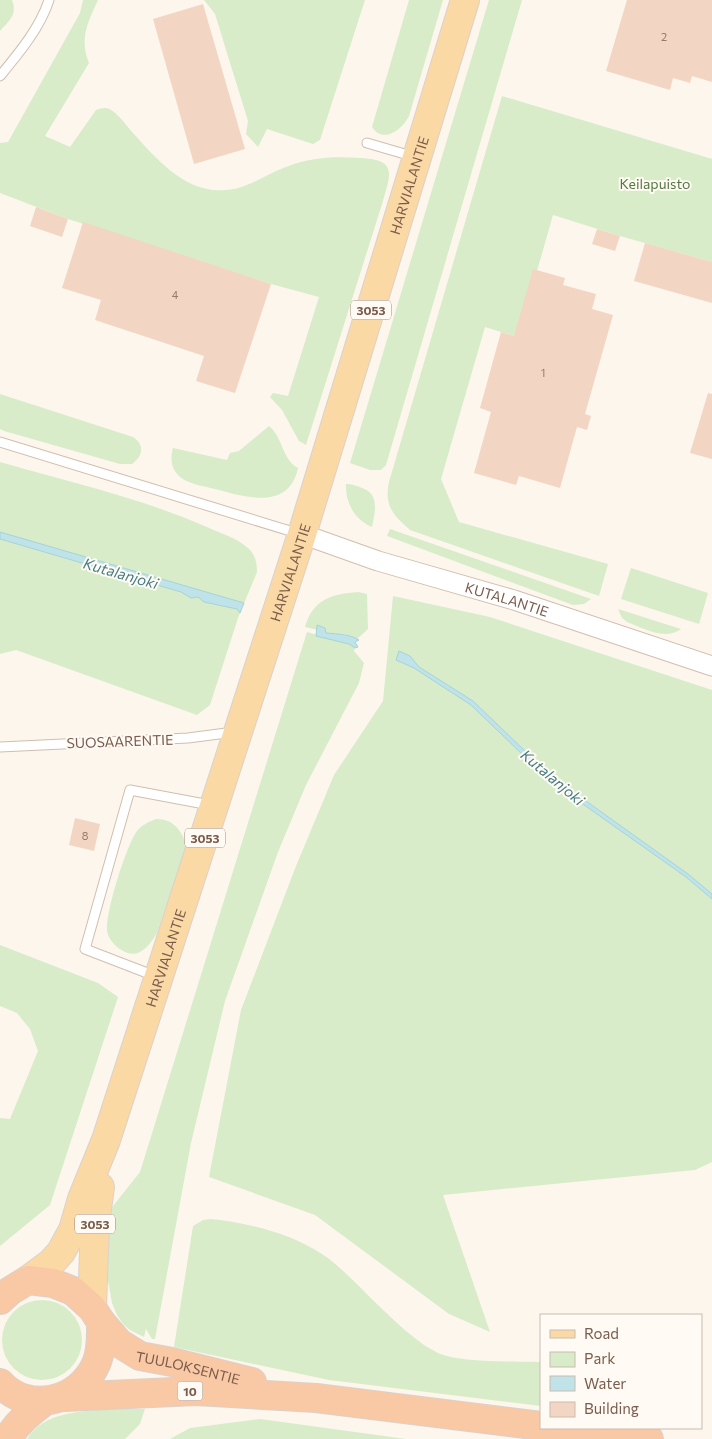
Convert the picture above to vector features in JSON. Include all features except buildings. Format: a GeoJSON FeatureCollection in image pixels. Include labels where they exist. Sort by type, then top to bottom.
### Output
{"type":"FeatureCollection","features":[{"type":"Feature","properties":{"kind":"highway"},"geometry":{"type":"LineString","coordinates":[[0,1300],[10,1291],[28,1280]]}},
{"type":"Feature","properties":{"kind":"highway","name":"10"},"geometry":{"type":"LineString","coordinates":[[28,1280],[53,1283],[73,1291],[97,1315]]}},
{"type":"Feature","properties":{"kind":"highway"},"geometry":{"type":"LineString","coordinates":[[8,1439],[27,1416],[81,1386],[95,1368],[100,1350],[97,1315]]}},
{"type":"Feature","properties":{"kind":"highway","name":"TUULOKSENTIE"},"geometry":{"type":"LineString","coordinates":[[97,1315],[119,1343],[140,1356],[172,1362],[316,1398]]}},
{"type":"Feature","properties":{"kind":"highway","name":"10"},"geometry":{"type":"LineString","coordinates":[[0,1383],[6,1390],[21,1398],[55,1399]]}},
{"type":"Feature","properties":{"kind":"highway","name":"TUULOKSENTIE"},"geometry":{"type":"LineString","coordinates":[[55,1399],[196,1391],[316,1398],[540,1426]]}},
{"type":"Feature","properties":{"kind":"highway"},"geometry":{"type":"LineString","coordinates":[[567,1429],[649,1439]]}},
{"type":"Feature","properties":{"kind":"main road","name":"HARVIALANTIE"},"geometry":{"type":"LineString","coordinates":[[28,1280],[61,1252],[73,1230],[82,1199],[106,1140],[160,978],[302,534],[464,0]]}},
{"type":"Feature","properties":{"kind":"main road","name":"HARVIALANTIE"},"geometry":{"type":"LineString","coordinates":[[97,1315],[95,1223],[106,1140]]}},
{"type":"Feature","properties":{"kind":"street","name":"KUTALANTIE"},"geometry":{"type":"LineString","coordinates":[[302,534],[378,561],[514,600],[712,666]]}},
{"type":"Feature","properties":{"kind":"lane"},"geometry":{"type":"LineString","coordinates":[[0,76],[26,43],[49,0]]}},
{"type":"Feature","properties":{"kind":"lane"},"geometry":{"type":"LineString","coordinates":[[367,143],[417,157]]}},
{"type":"Feature","properties":{"kind":"lane"},"geometry":{"type":"LineString","coordinates":[[0,442],[302,534]]}},
{"type":"Feature","properties":{"kind":"lane","name":"SUOSAARENTIE"},"geometry":{"type":"LineString","coordinates":[[0,747],[188,738],[239,731]]}},
{"type":"Feature","properties":{"kind":"lane"},"geometry":{"type":"LineString","coordinates":[[160,978],[85,949],[130,790],[215,806]]}},
{"type":"Feature","properties":{"kind":"green space"},"geometry":{"type":"Polygon","coordinates":[[[0,0],[12,0],[14,9],[12,17],[0,31],[0,0]]]}},
{"type":"Feature","properties":{"kind":"green space"},"geometry":{"type":"Polygon","coordinates":[[[83,0],[98,0],[88,23],[85,38],[86,54],[89,63],[45,136],[70,147],[96,110],[107,108],[117,115],[151,153],[173,173],[185,181],[211,190],[241,187],[295,164],[323,158],[373,159],[386,165],[389,176],[383,201],[306,445],[299,441],[282,410],[270,397],[273,393],[288,396],[319,297],[271,284],[68,219],[0,193],[0,143],[8,142],[80,13],[83,0]]]}},
{"type":"Feature","properties":{"kind":"green space"},"geometry":{"type":"Polygon","coordinates":[[[204,0],[365,0],[320,140],[313,144],[267,129],[258,147],[246,134],[248,121],[215,14],[204,0]]]}},
{"type":"Feature","properties":{"kind":"green space"},"geometry":{"type":"Polygon","coordinates":[[[409,0],[443,0],[409,116],[397,130],[387,135],[381,134],[372,127],[409,0]]]}},
{"type":"Feature","properties":{"kind":"green space"},"geometry":{"type":"Polygon","coordinates":[[[489,0],[522,0],[386,465],[381,470],[370,470],[350,463],[489,0]]]}},
{"type":"Feature","properties":{"kind":"green space","name":"Keilapuisto"},"geometry":{"type":"Polygon","coordinates":[[[502,96],[712,159],[712,262],[553,215],[537,271],[514,336],[485,327],[441,479],[459,522],[608,564],[599,596],[410,530],[399,520],[389,504],[389,482],[502,96]]]}},
{"type":"Feature","properties":{"kind":"green space"},"geometry":{"type":"Polygon","coordinates":[[[0,394],[133,437],[141,447],[140,454],[132,464],[120,464],[4,431],[0,429],[0,394]]]}},
{"type":"Feature","properties":{"kind":"green space"},"geometry":{"type":"Polygon","coordinates":[[[269,426],[277,436],[289,460],[298,468],[293,482],[285,491],[276,496],[252,497],[201,486],[182,479],[174,470],[171,459],[173,448],[227,460],[230,453],[239,451],[269,426]]]}},
{"type":"Feature","properties":{"kind":"green space"},"geometry":{"type":"Polygon","coordinates":[[[0,462],[157,507],[239,541],[250,550],[255,558],[257,572],[238,618],[210,705],[197,715],[16,650],[0,654],[0,462]]]}},
{"type":"Feature","properties":{"kind":"green space"},"geometry":{"type":"Polygon","coordinates":[[[346,484],[362,488],[372,495],[375,504],[372,527],[361,520],[352,510],[347,498],[346,484]]]}},
{"type":"Feature","properties":{"kind":"green space"},"geometry":{"type":"Polygon","coordinates":[[[390,529],[591,599],[584,604],[573,605],[387,536],[390,529]]]}},
{"type":"Feature","properties":{"kind":"green space"},"geometry":{"type":"Polygon","coordinates":[[[631,568],[708,593],[699,624],[621,599],[631,568]]]}},
{"type":"Feature","properties":{"kind":"green space"},"geometry":{"type":"Polygon","coordinates":[[[358,592],[367,594],[368,629],[357,639],[344,634],[326,633],[317,625],[318,630],[305,627],[318,604],[340,594],[358,592]]]}},
{"type":"Feature","properties":{"kind":"green space"},"geometry":{"type":"Polygon","coordinates":[[[393,596],[490,617],[712,690],[712,1162],[695,1170],[443,1195],[490,1332],[449,1314],[315,1215],[209,1177],[241,1010],[296,866],[334,775],[383,701],[393,596]]]}},
{"type":"Feature","properties":{"kind":"green space"},"geometry":{"type":"Polygon","coordinates":[[[618,609],[681,629],[668,634],[647,630],[627,622],[622,618],[618,609]]]}},
{"type":"Feature","properties":{"kind":"green space"},"geometry":{"type":"Polygon","coordinates":[[[307,632],[349,644],[355,648],[354,651],[364,663],[359,683],[306,785],[278,852],[225,1001],[191,1143],[155,1339],[152,1339],[146,1329],[144,1337],[123,1324],[112,1303],[107,1275],[109,1211],[140,1172],[307,632]]]}},
{"type":"Feature","properties":{"kind":"green space"},"geometry":{"type":"Polygon","coordinates":[[[156,819],[168,821],[181,832],[186,849],[157,933],[141,951],[133,954],[118,948],[108,936],[107,922],[109,910],[117,880],[132,839],[141,827],[156,819]]]}},
{"type":"Feature","properties":{"kind":"green space"},"geometry":{"type":"Polygon","coordinates":[[[0,945],[98,983],[118,997],[50,1205],[0,1246],[0,1118],[10,1119],[38,1051],[30,1029],[17,1013],[0,1006],[0,945]]]}},
{"type":"Feature","properties":{"kind":"green space"},"geometry":{"type":"Polygon","coordinates":[[[211,1219],[239,1223],[268,1230],[310,1247],[322,1254],[352,1279],[407,1332],[438,1353],[473,1360],[540,1362],[540,1406],[329,1380],[174,1347],[193,1226],[203,1220],[211,1219]]]}},
{"type":"Feature","properties":{"kind":"green space"},"geometry":{"type":"Polygon","coordinates":[[[42,1300],[57,1303],[70,1312],[79,1325],[82,1340],[79,1355],[70,1368],[57,1377],[42,1380],[27,1377],[14,1368],[5,1355],[2,1340],[5,1325],[14,1312],[27,1303],[42,1300]]]}},
{"type":"Feature","properties":{"kind":"green space"},"geometry":{"type":"Polygon","coordinates":[[[109,1409],[145,1409],[140,1424],[125,1439],[27,1439],[34,1430],[53,1418],[75,1412],[109,1409]]]}},
{"type":"Feature","properties":{"kind":"green space"},"geometry":{"type":"Polygon","coordinates":[[[260,1419],[406,1439],[170,1439],[190,1428],[260,1419]]]}},
{"type":"Feature","properties":{"kind":"water","name":"Kutalanjoki"},"geometry":{"type":"Polygon","coordinates":[[[0,532],[244,603],[240,613],[237,609],[204,602],[198,597],[191,598],[181,592],[0,539],[0,532]]]}},
{"type":"Feature","properties":{"kind":"water"},"geometry":{"type":"Polygon","coordinates":[[[317,625],[325,628],[326,633],[347,635],[359,640],[355,642],[358,647],[355,648],[349,644],[316,636],[317,625]]]}},
{"type":"Feature","properties":{"kind":"water"},"geometry":{"type":"Polygon","coordinates":[[[399,651],[410,656],[419,667],[473,701],[551,776],[688,874],[712,894],[712,899],[686,877],[549,780],[471,705],[414,668],[396,660],[399,651]]]}}]}
